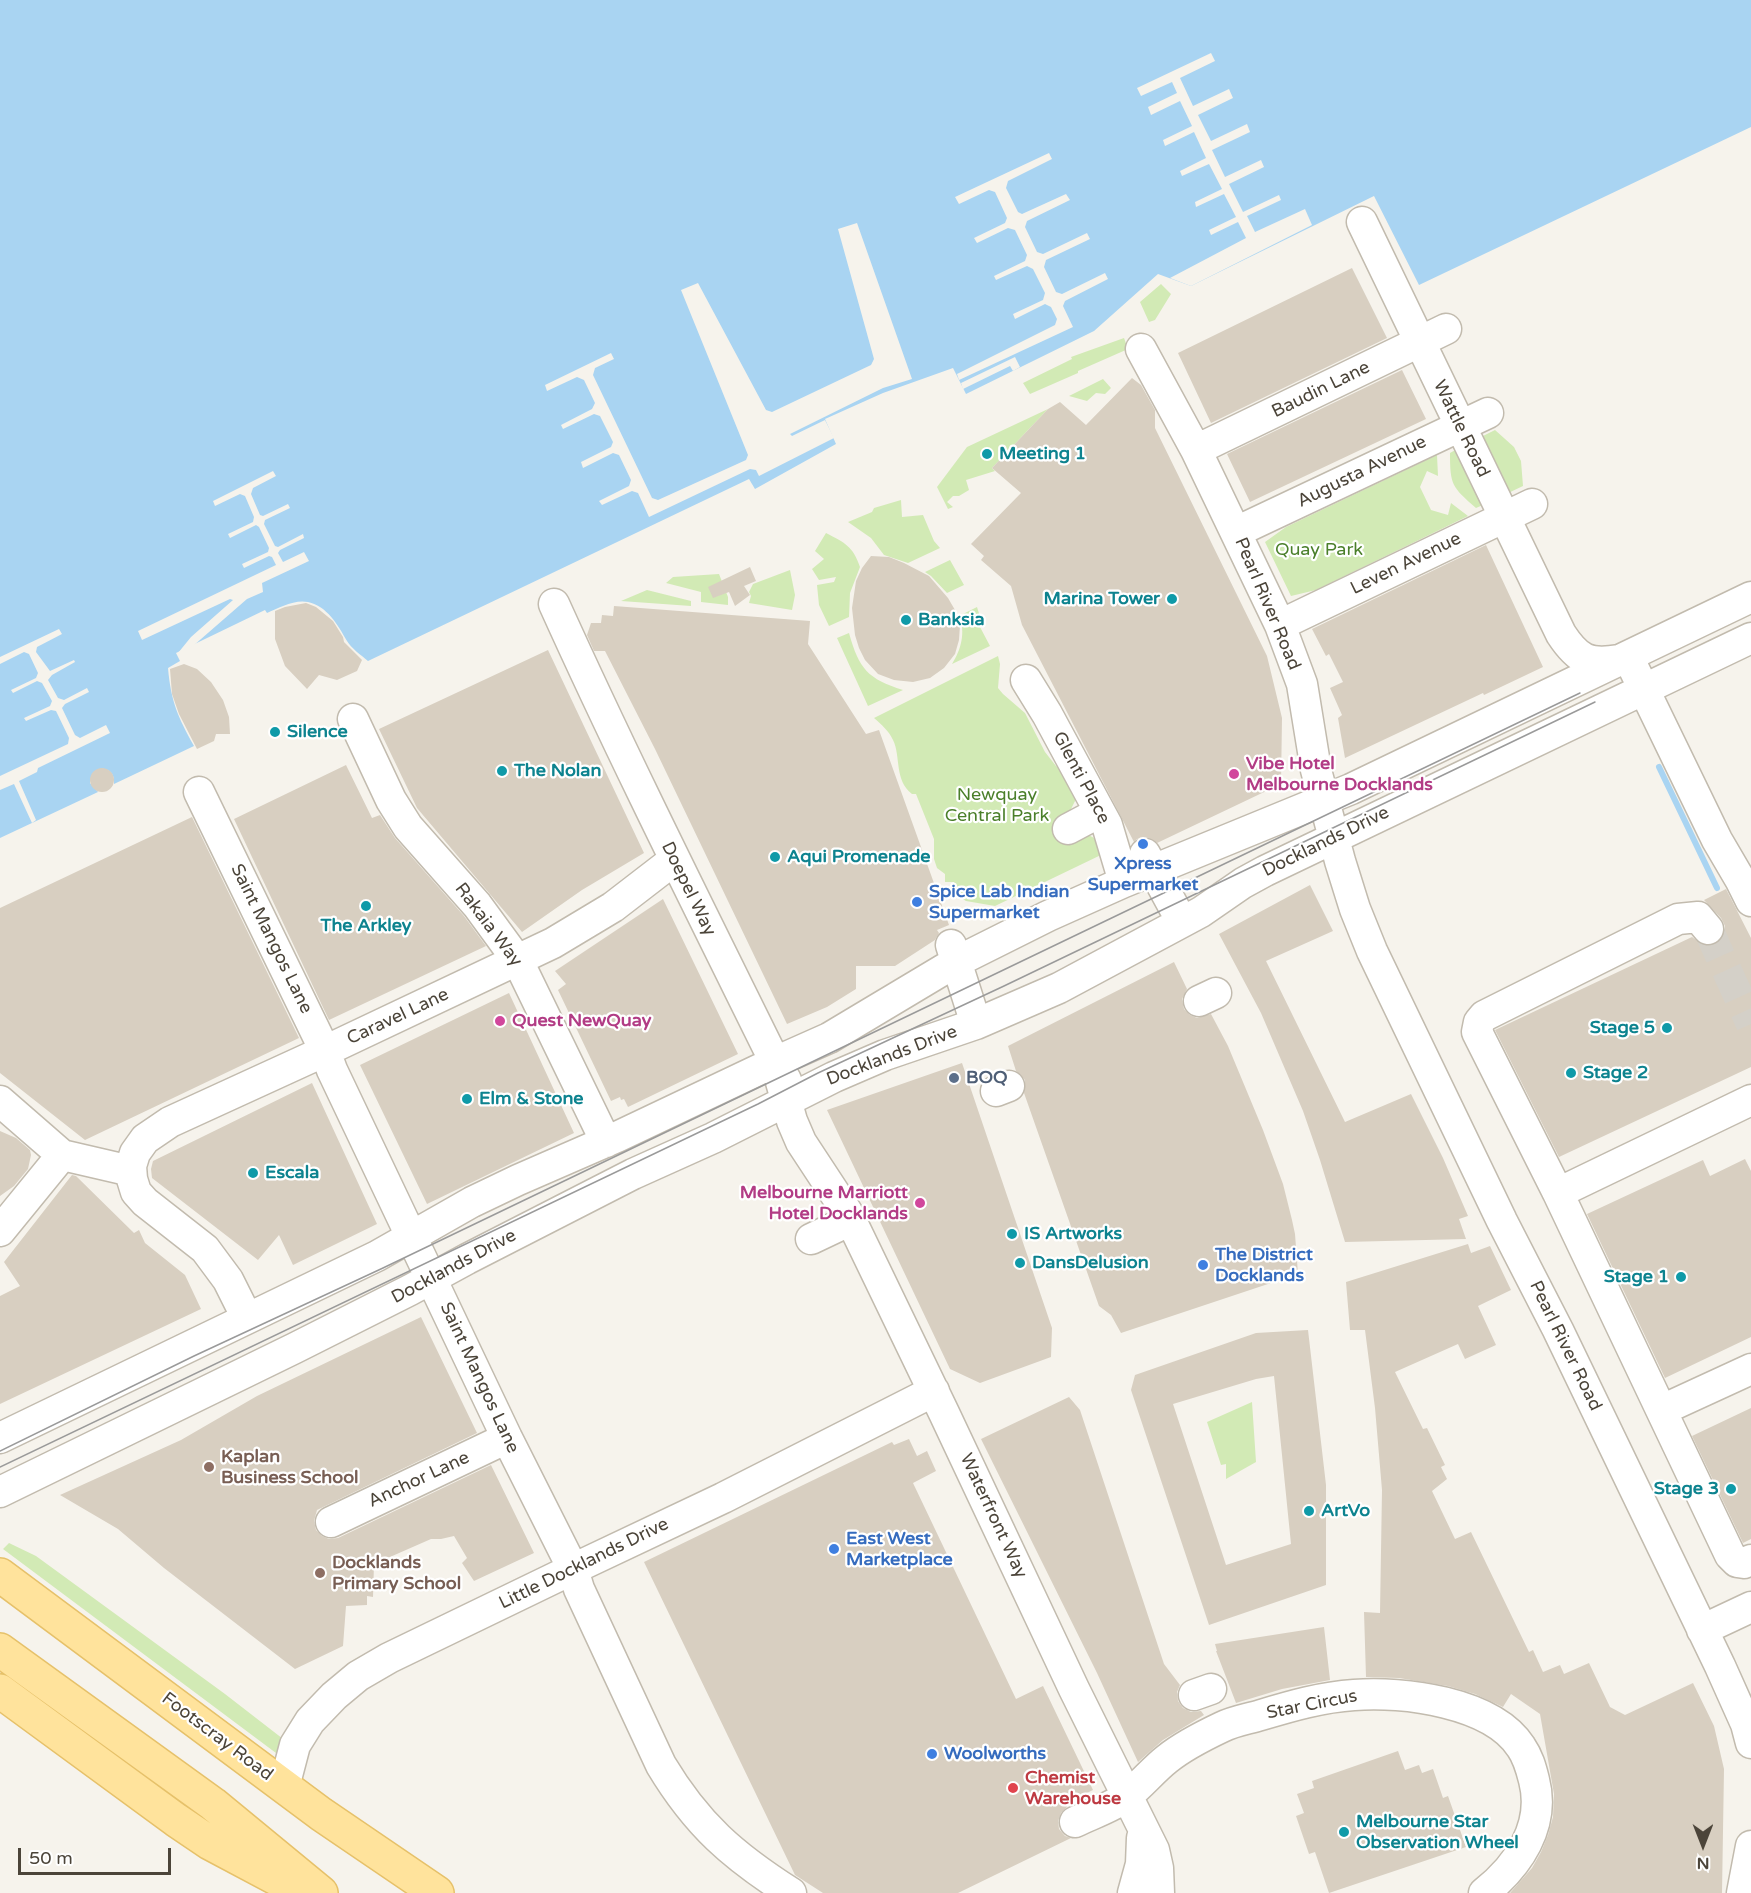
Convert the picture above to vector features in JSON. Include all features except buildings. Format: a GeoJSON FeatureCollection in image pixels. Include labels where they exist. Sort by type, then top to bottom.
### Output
{"type":"FeatureCollection","features":[{"type":"Feature","properties":{"kind":"main road","name":"Footscray Road"},"geometry":{"type":"LineString","coordinates":[[0,1575],[284,1787],[437,1893]]}},
{"type":"Feature","properties":{"kind":"main road"},"geometry":{"type":"LineString","coordinates":[[0,1650],[213,1804],[321,1893]]}},
{"type":"Feature","properties":{"kind":"main road"},"geometry":{"type":"LineString","coordinates":[[0,1691],[210,1843],[304,1893]]}},
{"type":"Feature","properties":{"kind":"street","name":"Wattle Road"},"geometry":{"type":"LineString","coordinates":[[1362,222],[1561,634],[1578,656],[1589,661],[1604,662],[1631,654]]}},
{"type":"Feature","properties":{"kind":"street","name":"Baudin Lane"},"geometry":{"type":"LineString","coordinates":[[1195,447],[1446,329]]}},
{"type":"Feature","properties":{"kind":"street","name":"Pearl River Road"},"geometry":{"type":"LineString","coordinates":[[1141,349],[1195,447],[1280,625],[1302,684],[1316,770],[1324,843],[1344,874],[1372,951],[1455,1153],[1502,1221],[1547,1336],[1672,1595],[1737,1702],[1751,1743]]}},
{"type":"Feature","properties":{"kind":"street","name":"Augusta Avenue"},"geometry":{"type":"LineString","coordinates":[[1236,532],[1488,413]]}},
{"type":"Feature","properties":{"kind":"street","name":"Leven Avenue"},"geometry":{"type":"LineString","coordinates":[[1280,625],[1532,504]]}},
{"type":"Feature","properties":{"kind":"street","name":"Docklands Drive"},"geometry":{"type":"LineString","coordinates":[[1154,870],[1320,802],[1751,597]]}},
{"type":"Feature","properties":{"kind":"street","name":"Doepel Way"},"geometry":{"type":"LineString","coordinates":[[554,604],[604,715],[775,1062]]}},
{"type":"Feature","properties":{"kind":"street","name":"Wattle Road"},"geometry":{"type":"LineString","coordinates":[[1538,700],[1563,672],[1566,657],[1561,634]]}},
{"type":"Feature","properties":{"kind":"street","name":"Docklands Drive"},"geometry":{"type":"LineString","coordinates":[[0,1492],[432,1279],[633,1174],[713,1138],[861,1064],[976,1024],[1054,991],[1182,922],[1249,879],[1652,683],[1751,638]]}},
{"type":"Feature","properties":{"kind":"street"},"geometry":{"type":"LineString","coordinates":[[1631,654],[1652,683],[1725,834],[1751,901]]}},
{"type":"Feature","properties":{"kind":"street","name":"Glenti Place"},"geometry":{"type":"LineString","coordinates":[[1026,680],[1100,812],[1112,839],[1121,872]]}},
{"type":"Feature","properties":{"kind":"street","name":"Rakaia Way"},"geometry":{"type":"LineString","coordinates":[[353,718],[391,800],[408,827],[477,905],[518,961],[606,1142]]}},
{"type":"Feature","properties":{"kind":"street","name":"Saint Mangos Lane"},"geometry":{"type":"LineString","coordinates":[[199,792],[325,1051],[507,1438],[573,1569],[579,1589],[661,1765],[696,1817],[728,1849],[791,1893]]}},
{"type":"Feature","properties":{"kind":"street"},"geometry":{"type":"LineString","coordinates":[[1068,829],[1100,812]]}},
{"type":"Feature","properties":{"kind":"street"},"geometry":{"type":"LineString","coordinates":[[1725,834],[1751,867]]}},
{"type":"Feature","properties":{"kind":"street"},"geometry":{"type":"LineString","coordinates":[[0,1438],[377,1256],[500,1189],[558,1161],[606,1142],[841,1032],[954,954],[1047,916],[1121,872],[1144,852],[1182,922]]}},
{"type":"Feature","properties":{"kind":"street","name":"Caravel Lane"},"geometry":{"type":"LineString","coordinates":[[131,1172],[132,1160],[139,1147],[162,1126],[518,961],[613,907],[674,860]]}},
{"type":"Feature","properties":{"kind":"street"},"geometry":{"type":"LineString","coordinates":[[1708,929],[1698,917],[1678,919],[1484,1016],[1479,1022],[1477,1032],[1558,1193],[1730,1555],[1737,1562],[1744,1563],[1751,1560]]}},
{"type":"Feature","properties":{"kind":"street"},"geometry":{"type":"LineString","coordinates":[[954,954],[976,1024]]}},
{"type":"Feature","properties":{"kind":"street","name":"Waterfront Way"},"geometry":{"type":"LineString","coordinates":[[775,1062],[792,1098],[813,1122],[849,1216],[1132,1809],[1154,1850],[1158,1868],[1159,1893]]}},
{"type":"Feature","properties":{"kind":"street"},"geometry":{"type":"LineString","coordinates":[[0,1101],[62,1155],[131,1172],[133,1186],[140,1197],[194,1239],[214,1259],[228,1280],[247,1318]]}},
{"type":"Feature","properties":{"kind":"street"},"geometry":{"type":"LineString","coordinates":[[1558,1193],[1747,1111]]}},
{"type":"Feature","properties":{"kind":"street"},"geometry":{"type":"LineString","coordinates":[[0,1231],[62,1155]]}},
{"type":"Feature","properties":{"kind":"street"},"geometry":{"type":"LineString","coordinates":[[811,1239],[849,1216]]}},
{"type":"Feature","properties":{"kind":"street"},"geometry":{"type":"LineString","coordinates":[[1662,1410],[1751,1369]]}},
{"type":"Feature","properties":{"kind":"street","name":"Little Docklands Drive"},"geometry":{"type":"LineString","coordinates":[[284,1787],[295,1745],[310,1721],[334,1696],[358,1676],[389,1658],[573,1569],[669,1535],[723,1498],[934,1391]]}},
{"type":"Feature","properties":{"kind":"street","name":"Anchor Lane"},"geometry":{"type":"LineString","coordinates":[[331,1522],[507,1438]]}},
{"type":"Feature","properties":{"kind":"street"},"geometry":{"type":"LineString","coordinates":[[1693,1630],[1751,1607]]}},
{"type":"Feature","properties":{"kind":"street","name":"Star Circus"},"geometry":{"type":"LineString","coordinates":[[1075,1822],[1132,1809],[1168,1758],[1196,1740],[1225,1726],[1293,1706],[1352,1695],[1405,1696],[1453,1705],[1488,1719],[1507,1731],[1521,1746],[1529,1762],[1537,1789],[1537,1815],[1533,1829],[1524,1848],[1506,1873],[1484,1893]]}},
{"type":"Feature","properties":{"kind":"street","name":"Waterfront Way"},"geometry":{"type":"LineString","coordinates":[[1132,1809],[1143,1845],[1141,1864],[1133,1893]]}},
{"type":"Feature","properties":{"kind":"street"},"geometry":{"type":"LineString","coordinates":[[1742,1893],[1750,1861]]}},
{"type":"Feature","properties":{"kind":"green space"},"geometry":{"type":"Polygon","coordinates":[[[1161,284],[1171,294],[1155,320],[1149,322],[1140,302],[1161,284]]]}},
{"type":"Feature","properties":{"kind":"green space"},"geometry":{"type":"Polygon","coordinates":[[[1124,338],[1128,349],[1078,371],[1078,373],[1030,394],[1023,383],[1072,359],[1071,357],[1124,338]]]}},
{"type":"Feature","properties":{"kind":"green space"},"geometry":{"type":"Polygon","coordinates":[[[1103,379],[1111,388],[1105,394],[1096,393],[1087,401],[1069,396],[1103,379]]]}},
{"type":"Feature","properties":{"kind":"green space"},"geometry":{"type":"Polygon","coordinates":[[[1048,409],[992,468],[995,471],[966,480],[969,490],[959,496],[953,496],[947,502],[953,507],[948,509],[937,487],[967,447],[1048,409]]]}},
{"type":"Feature","properties":{"kind":"green space"},"geometry":{"type":"Polygon","coordinates":[[[1495,430],[1514,447],[1521,461],[1523,486],[1504,495],[1477,439],[1495,430]]]}},
{"type":"Feature","properties":{"kind":"green space"},"geometry":{"type":"Polygon","coordinates":[[[1457,449],[1483,505],[1476,508],[1457,490],[1452,479],[1450,453],[1457,449]]]}},
{"type":"Feature","properties":{"kind":"green space","name":"Quay Park"},"geometry":{"type":"Polygon","coordinates":[[[1437,455],[1438,476],[1427,471],[1420,487],[1431,510],[1448,515],[1451,503],[1468,516],[1316,590],[1291,596],[1265,542],[1286,527],[1437,455]]]}},
{"type":"Feature","properties":{"kind":"green space"},"geometry":{"type":"Polygon","coordinates":[[[901,500],[902,517],[923,515],[934,541],[940,548],[908,563],[884,555],[871,538],[848,522],[872,512],[874,508],[901,500]]]}},
{"type":"Feature","properties":{"kind":"green space"},"geometry":{"type":"Polygon","coordinates":[[[826,533],[848,546],[860,567],[850,593],[849,617],[829,626],[819,605],[817,585],[834,582],[836,577],[819,580],[812,569],[824,559],[815,551],[826,533]]]}},
{"type":"Feature","properties":{"kind":"green space"},"geometry":{"type":"Polygon","coordinates":[[[950,560],[964,585],[947,593],[925,572],[950,560]]]}},
{"type":"Feature","properties":{"kind":"green space"},"geometry":{"type":"Polygon","coordinates":[[[790,570],[795,595],[792,610],[749,603],[751,596],[749,592],[753,584],[790,570]]]}},
{"type":"Feature","properties":{"kind":"green space"},"geometry":{"type":"Polygon","coordinates":[[[719,574],[728,597],[728,605],[701,602],[701,592],[666,583],[673,577],[719,574]]]}},
{"type":"Feature","properties":{"kind":"green space"},"geometry":{"type":"Polygon","coordinates":[[[647,590],[691,601],[691,606],[621,601],[647,590]]]}},
{"type":"Feature","properties":{"kind":"green space"},"geometry":{"type":"Polygon","coordinates":[[[977,607],[981,620],[980,627],[990,646],[952,664],[961,641],[962,628],[959,616],[977,607]]]}},
{"type":"Feature","properties":{"kind":"green space"},"geometry":{"type":"Polygon","coordinates":[[[849,633],[857,656],[867,671],[881,682],[903,690],[868,706],[837,638],[849,633]]]}},
{"type":"Feature","properties":{"kind":"green space","name":"Newquay Central Park"},"geometry":{"type":"Polygon","coordinates":[[[998,656],[1000,664],[998,688],[1025,713],[1045,752],[1063,771],[1076,799],[1069,813],[1087,835],[1095,840],[1103,854],[995,906],[966,901],[953,893],[954,882],[945,882],[945,874],[937,868],[934,859],[934,839],[916,794],[912,794],[906,788],[900,775],[893,740],[874,718],[998,656]]]}},
{"type":"Feature","properties":{"kind":"green space"},"geometry":{"type":"Polygon","coordinates":[[[1252,1402],[1256,1462],[1226,1479],[1226,1464],[1221,1465],[1207,1422],[1252,1402]]]}},
{"type":"Feature","properties":{"kind":"green space"},"geometry":{"type":"Polygon","coordinates":[[[9,1543],[36,1556],[287,1742],[280,1756],[3,1549],[9,1543]]]}},
{"type":"Feature","properties":{"kind":"water"},"geometry":{"type":"Polygon","coordinates":[[[0,0],[1751,0],[1751,127],[1419,285],[1374,196],[1191,286],[1158,274],[1094,331],[966,394],[953,368],[883,393],[825,419],[836,444],[755,489],[749,479],[368,661],[349,644],[331,617],[315,604],[303,601],[287,604],[267,613],[265,610],[176,653],[180,661],[168,668],[176,709],[194,746],[114,784],[114,778],[108,770],[94,772],[90,783],[98,792],[0,838],[0,0]]]}},
{"type":"Feature","properties":{"kind":"pier"},"geometry":{"type":"Polygon","coordinates":[[[1211,53],[1215,61],[1180,78],[1193,106],[1229,89],[1233,98],[1198,115],[1211,141],[1247,124],[1250,132],[1212,150],[1225,177],[1261,160],[1264,167],[1229,184],[1243,212],[1279,195],[1281,200],[1247,216],[1255,232],[1305,209],[1312,225],[1191,286],[1170,278],[1246,238],[1238,222],[1211,235],[1209,230],[1236,217],[1224,194],[1196,207],[1195,202],[1222,189],[1209,164],[1182,176],[1180,171],[1206,158],[1194,132],[1165,146],[1163,140],[1192,126],[1180,101],[1151,115],[1148,107],[1177,93],[1172,82],[1141,96],[1137,88],[1211,53]]]}},
{"type":"Feature","properties":{"kind":"pier"},"geometry":{"type":"Polygon","coordinates":[[[1049,153],[1052,159],[1008,181],[1006,188],[1018,212],[1022,214],[1066,194],[1070,200],[1027,221],[1025,227],[1037,252],[1043,254],[1087,233],[1090,239],[1046,260],[1044,267],[1056,292],[1062,294],[1105,273],[1108,279],[1065,301],[1063,306],[1073,327],[959,380],[957,374],[1055,325],[1057,319],[1051,307],[1045,304],[1015,319],[1013,314],[1043,300],[1045,293],[1033,269],[1027,266],[996,280],[994,276],[1025,261],[1027,255],[1015,230],[1008,228],[977,243],[974,238],[1005,223],[1007,218],[995,192],[989,190],[959,204],[955,197],[1049,153]]]}},
{"type":"Feature","properties":{"kind":"pier"},"geometry":{"type":"Polygon","coordinates":[[[857,223],[912,379],[883,388],[790,434],[792,436],[825,420],[834,438],[759,476],[756,470],[750,469],[649,517],[638,493],[632,491],[602,505],[599,501],[629,486],[631,480],[619,455],[613,453],[583,468],[581,462],[611,447],[613,442],[600,416],[594,414],[563,429],[561,425],[592,409],[595,403],[584,380],[577,377],[547,391],[545,385],[611,353],[614,359],[595,368],[593,375],[652,498],[658,500],[746,460],[748,455],[681,290],[698,283],[766,410],[772,412],[871,365],[874,359],[838,229],[857,223]]]}},
{"type":"Feature","properties":{"kind":"pier"},"geometry":{"type":"Polygon","coordinates":[[[1015,357],[1020,367],[1013,371],[1010,366],[963,389],[961,383],[1015,357]]]}},
{"type":"Feature","properties":{"kind":"pier"},"geometry":{"type":"Polygon","coordinates":[[[273,471],[276,476],[253,488],[251,494],[260,515],[263,516],[288,504],[290,508],[265,520],[264,524],[275,546],[278,547],[303,534],[304,538],[280,550],[278,553],[283,562],[304,552],[309,561],[262,583],[263,592],[247,599],[193,646],[178,653],[191,637],[233,600],[230,599],[142,640],[138,631],[276,565],[269,556],[244,568],[242,564],[268,552],[269,548],[256,525],[230,538],[228,534],[253,522],[254,517],[245,496],[240,494],[215,506],[213,501],[273,471]]]}},
{"type":"Feature","properties":{"kind":"pier"},"geometry":{"type":"Polygon","coordinates":[[[59,629],[62,634],[37,647],[36,652],[50,671],[74,660],[75,662],[52,675],[48,680],[58,698],[64,700],[87,688],[89,692],[65,704],[62,708],[75,735],[80,738],[106,725],[110,733],[38,768],[37,772],[19,781],[36,820],[32,823],[14,784],[0,790],[0,776],[68,744],[69,738],[56,711],[51,710],[26,721],[24,718],[50,706],[52,701],[42,683],[37,681],[13,693],[11,690],[36,678],[38,673],[29,654],[24,652],[0,664],[0,657],[59,629]]]}},
{"type":"Feature","properties":{"kind":"waterway"},"geometry":{"type":"LineString","coordinates":[[1659,767],[1717,888]]}},
{"type":"Feature","properties":{"kind":"tunnel"},"geometry":{"type":"LineString","coordinates":[[1708,929],[1751,1024]]}},
{"type":"Feature","properties":{"kind":"tram line"},"geometry":{"type":"LineString","coordinates":[[0,1451],[1580,693]]}},
{"type":"Feature","properties":{"kind":"tram line"},"geometry":{"type":"LineString","coordinates":[[0,1467],[1595,702]]}},
{"type":"Feature","properties":{"kind":"place","name":"Meeting 1"},"geometry":{"type":"Point","coordinates":[987,454]}},
{"type":"Feature","properties":{"kind":"place","name":"Marina Tower"},"geometry":{"type":"Point","coordinates":[1172,599]}},
{"type":"Feature","properties":{"kind":"place","name":"Banksia"},"geometry":{"type":"Point","coordinates":[906,620]}},
{"type":"Feature","properties":{"kind":"place","name":"Silence"},"geometry":{"type":"Point","coordinates":[275,732]}},
{"type":"Feature","properties":{"kind":"place","name":"The Nolan"},"geometry":{"type":"Point","coordinates":[502,771]}},
{"type":"Feature","properties":{"kind":"place","name":"Vibe Hotel Melbourne Docklands"},"geometry":{"type":"Point","coordinates":[1234,774]}},
{"type":"Feature","properties":{"kind":"place","name":"Xpress Supermarket"},"geometry":{"type":"Point","coordinates":[1143,844]}},
{"type":"Feature","properties":{"kind":"place","name":"Aqui Promenade"},"geometry":{"type":"Point","coordinates":[775,857]}},
{"type":"Feature","properties":{"kind":"place","name":"Spice Lab Indian Supermarket"},"geometry":{"type":"Point","coordinates":[917,902]}},
{"type":"Feature","properties":{"kind":"place","name":"The Arkley"},"geometry":{"type":"Point","coordinates":[366,906]}},
{"type":"Feature","properties":{"kind":"place","name":"Quest NewQuay"},"geometry":{"type":"Point","coordinates":[500,1021]}},
{"type":"Feature","properties":{"kind":"place","name":"Stage 5"},"geometry":{"type":"Point","coordinates":[1667,1028]}},
{"type":"Feature","properties":{"kind":"place","name":"Stage 2"},"geometry":{"type":"Point","coordinates":[1571,1073]}},
{"type":"Feature","properties":{"kind":"place","name":"BOQ"},"geometry":{"type":"Point","coordinates":[954,1078]}},
{"type":"Feature","properties":{"kind":"place","name":"Elm & Stone"},"geometry":{"type":"Point","coordinates":[467,1099]}},
{"type":"Feature","properties":{"kind":"place","name":"Escala"},"geometry":{"type":"Point","coordinates":[253,1173]}},
{"type":"Feature","properties":{"kind":"place","name":"Melbourne Marriott Hotel Docklands"},"geometry":{"type":"Point","coordinates":[920,1203]}},
{"type":"Feature","properties":{"kind":"place","name":"IS Artworks"},"geometry":{"type":"Point","coordinates":[1012,1234]}},
{"type":"Feature","properties":{"kind":"place","name":"DansDelusion"},"geometry":{"type":"Point","coordinates":[1020,1263]}},
{"type":"Feature","properties":{"kind":"place","name":"The District Docklands"},"geometry":{"type":"Point","coordinates":[1203,1265]}},
{"type":"Feature","properties":{"kind":"place","name":"Stage 1"},"geometry":{"type":"Point","coordinates":[1681,1277]}},
{"type":"Feature","properties":{"kind":"place","name":"Kaplan Business School"},"geometry":{"type":"Point","coordinates":[209,1467]}},
{"type":"Feature","properties":{"kind":"place","name":"Stage 3"},"geometry":{"type":"Point","coordinates":[1731,1489]}},
{"type":"Feature","properties":{"kind":"place","name":"ArtVo"},"geometry":{"type":"Point","coordinates":[1309,1511]}},
{"type":"Feature","properties":{"kind":"place","name":"East West Marketplace"},"geometry":{"type":"Point","coordinates":[834,1549]}},
{"type":"Feature","properties":{"kind":"place","name":"Docklands Primary School"},"geometry":{"type":"Point","coordinates":[320,1573]}},
{"type":"Feature","properties":{"kind":"place","name":"Woolworths"},"geometry":{"type":"Point","coordinates":[932,1754]}},
{"type":"Feature","properties":{"kind":"place","name":"Chemist Warehouse"},"geometry":{"type":"Point","coordinates":[1013,1788]}},
{"type":"Feature","properties":{"kind":"place","name":"Melbourne Star Observation Wheel"},"geometry":{"type":"Point","coordinates":[1344,1832]}}]}
